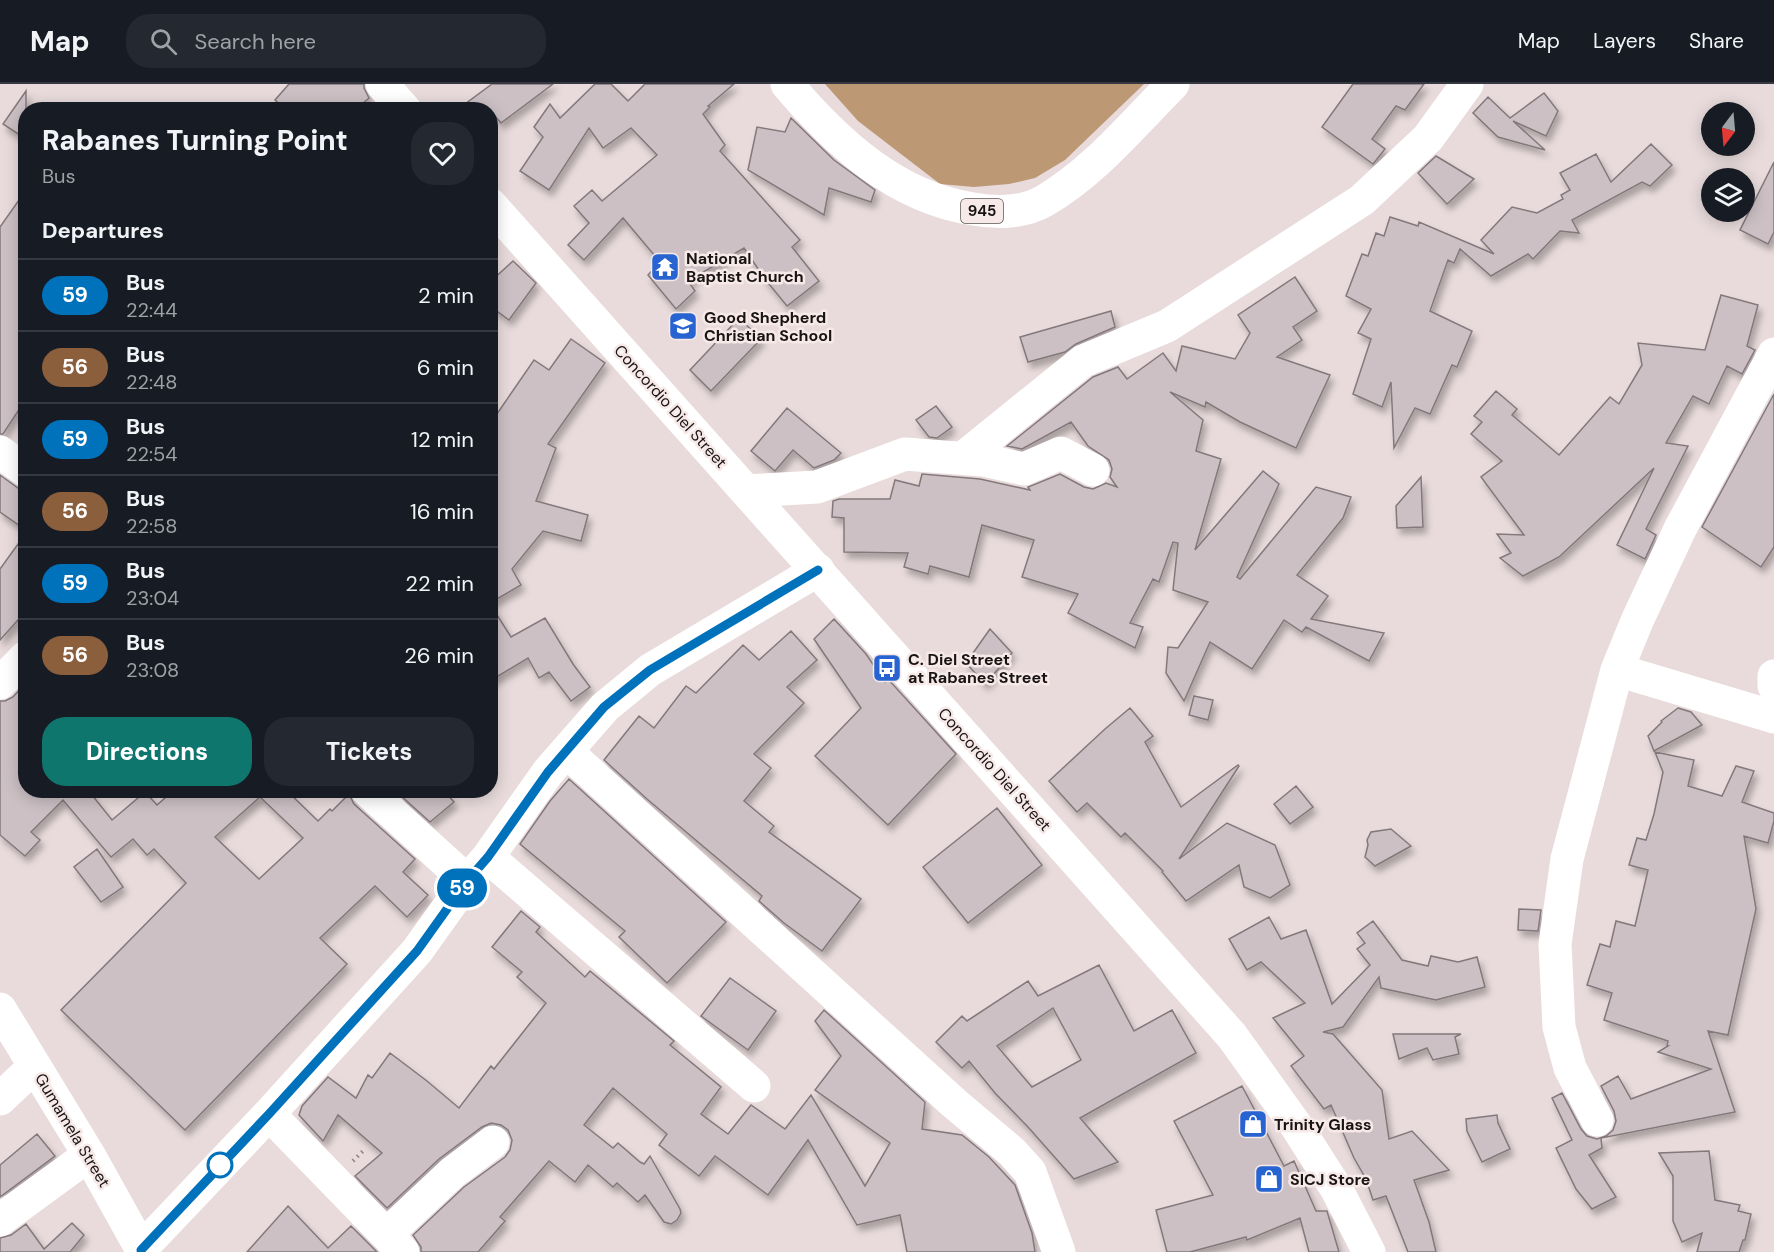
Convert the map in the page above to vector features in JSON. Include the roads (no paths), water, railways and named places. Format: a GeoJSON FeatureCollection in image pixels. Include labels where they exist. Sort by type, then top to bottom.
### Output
{"type":"FeatureCollection","features":[{"type":"Feature","properties":{"kind":"street"},"geometry":{"type":"LineString","coordinates":[[382,84],[398,102]]}},
{"type":"Feature","properties":{"kind":"street","name":"945"},"geometry":{"type":"LineString","coordinates":[[787,84],[865,162],[890,179],[917,194],[950,206],[986,211],[1014,211],[1042,202],[1069,184],[1100,157],[1173,84]]}},
{"type":"Feature","properties":{"kind":"street"},"geometry":{"type":"LineString","coordinates":[[963,458],[1083,361],[1167,326],[1362,200],[1428,138],[1467,84]]}},
{"type":"Feature","properties":{"kind":"street","name":"Concordio Diel Street"},"geometry":{"type":"LineString","coordinates":[[498,213],[1232,1035],[1295,1124],[1336,1188],[1369,1252]]}},
{"type":"Feature","properties":{"kind":"street"},"geometry":{"type":"LineString","coordinates":[[1596,1120],[1570,1068],[1559,1027],[1555,944],[1566,859],[1617,670],[1637,621],[1680,529],[1774,354]]}},
{"type":"Feature","properties":{"kind":"street"},"geometry":{"type":"LineString","coordinates":[[0,452],[18,465]]}},
{"type":"Feature","properties":{"kind":"street"},"geometry":{"type":"LineString","coordinates":[[747,491],[818,487],[905,454],[982,460],[1024,469],[1060,453],[1093,470]]}},
{"type":"Feature","properties":{"kind":"street"},"geometry":{"type":"LineString","coordinates":[[142,1251],[417,951],[548,772],[604,707],[650,670],[818,570]]}},
{"type":"Feature","properties":{"kind":"street"},"geometry":{"type":"LineString","coordinates":[[0,683],[18,665]]}},
{"type":"Feature","properties":{"kind":"street"},"geometry":{"type":"LineString","coordinates":[[1617,670],[1774,717]]}},
{"type":"Feature","properties":{"kind":"street"},"geometry":{"type":"LineString","coordinates":[[1774,676],[1774,686]]}},
{"type":"Feature","properties":{"kind":"street"},"geometry":{"type":"LineString","coordinates":[[566,750],[1012,1152],[1030,1172],[1059,1252]]}},
{"type":"Feature","properties":{"kind":"street"},"geometry":{"type":"LineString","coordinates":[[378,798],[477,869],[754,1086]]}},
{"type":"Feature","properties":{"kind":"street","name":"Gumamela Street"},"geometry":{"type":"LineString","coordinates":[[0,1009],[89,1155],[142,1251]]}},
{"type":"Feature","properties":{"kind":"street"},"geometry":{"type":"LineString","coordinates":[[0,1099],[35,1066]]}},
{"type":"Feature","properties":{"kind":"street"},"geometry":{"type":"LineString","coordinates":[[269,1114],[395,1243],[452,1173],[493,1142]]}},
{"type":"Feature","properties":{"kind":"street"},"geometry":{"type":"LineString","coordinates":[[0,1220],[89,1155]]}},
{"type":"Feature","properties":{"kind":"place","name":"National Baptist Church"},"geometry":{"type":"Point","coordinates":[665,267]}},
{"type":"Feature","properties":{"kind":"place","name":"Good Shepherd Christian School"},"geometry":{"type":"Point","coordinates":[683,326]}},
{"type":"Feature","properties":{"kind":"place","name":"C. Diel Street at Rabanes Street"},"geometry":{"type":"Point","coordinates":[887,668]}},
{"type":"Feature","properties":{"kind":"place","name":"Trinity Glass"},"geometry":{"type":"Point","coordinates":[1253,1124]}},
{"type":"Feature","properties":{"kind":"place","name":"SICJ Store"},"geometry":{"type":"Point","coordinates":[1269,1179]}}]}
